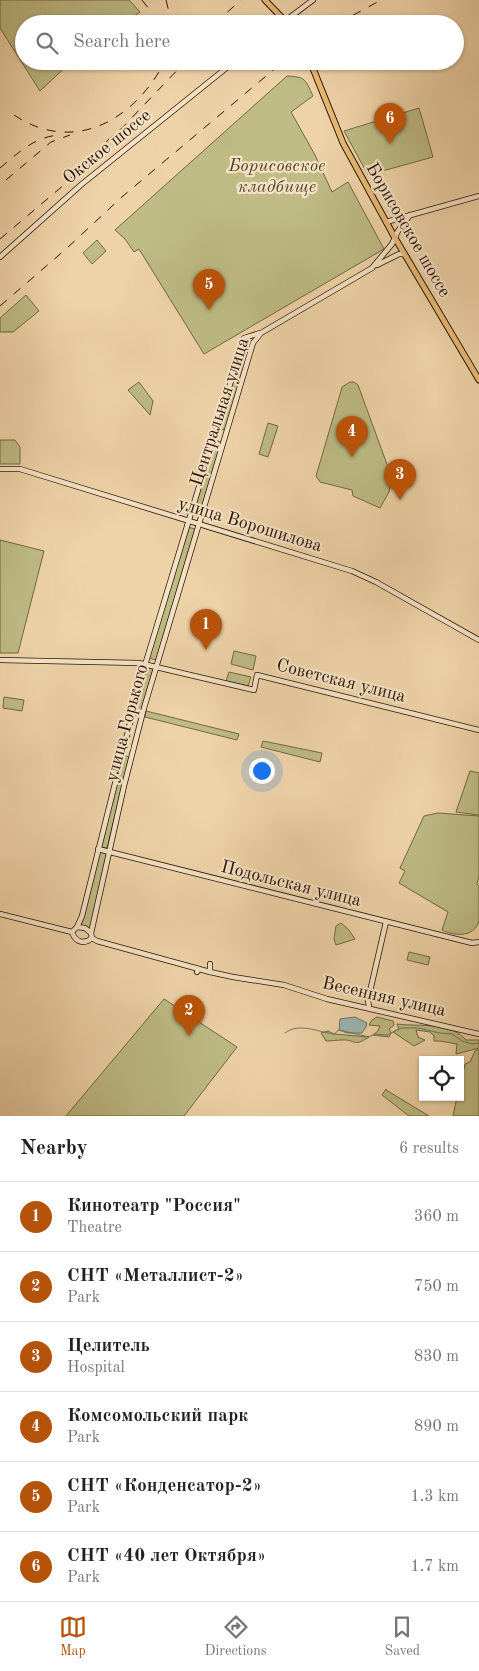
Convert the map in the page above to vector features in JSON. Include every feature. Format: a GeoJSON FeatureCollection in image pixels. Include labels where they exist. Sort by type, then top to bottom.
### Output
{"type":"FeatureCollection","features":[{"type":"Feature","properties":{"kind":"main road"},"geometry":{"type":"LineString","coordinates":[[265,0],[278,15]]}},
{"type":"Feature","properties":{"kind":"main road","name":"Борисовское шоссе"},"geometry":{"type":"LineString","coordinates":[[313,70],[337,132],[404,254],[479,380]]}},
{"type":"Feature","properties":{"kind":"street"},"geometry":{"type":"LineString","coordinates":[[295,15],[313,0]]}},
{"type":"Feature","properties":{"kind":"street","name":"Окское шоссе"},"geometry":{"type":"LineString","coordinates":[[0,257],[82,184],[224,70]]}},
{"type":"Feature","properties":{"kind":"street"},"geometry":{"type":"LineString","coordinates":[[386,222],[479,196]]}},
{"type":"Feature","properties":{"kind":"street","name":"Центральная улица"},"geometry":{"type":"LineString","coordinates":[[198,524],[254,343],[261,333],[372,268],[392,244],[410,216]]}},
{"type":"Feature","properties":{"kind":"street"},"geometry":{"type":"LineString","coordinates":[[372,268],[400,254],[404,254]]}},
{"type":"Feature","properties":{"kind":"street"},"geometry":{"type":"LineString","coordinates":[[246,337],[261,333]]}},
{"type":"Feature","properties":{"kind":"street"},"geometry":{"type":"LineString","coordinates":[[246,337],[252,338],[254,343]]}},
{"type":"Feature","properties":{"kind":"street","name":"Центральная улица"},"geometry":{"type":"LineString","coordinates":[[189,520],[246,337]]}},
{"type":"Feature","properties":{"kind":"street"},"geometry":{"type":"LineString","coordinates":[[217,427],[222,432],[226,431]]}},
{"type":"Feature","properties":{"kind":"street"},"geometry":{"type":"LineString","coordinates":[[214,439],[219,439],[223,442]]}},
{"type":"Feature","properties":{"kind":"street","name":"улица Ворошилова"},"geometry":{"type":"LineString","coordinates":[[0,469],[20,469],[362,575],[479,640]]}},
{"type":"Feature","properties":{"kind":"street","name":"улица Горького"},"geometry":{"type":"LineString","coordinates":[[77,927],[82,916],[145,664],[189,520]]}},
{"type":"Feature","properties":{"kind":"street","name":"улица Горького"},"geometry":{"type":"LineString","coordinates":[[91,935],[108,852],[132,753],[198,524]]}},
{"type":"Feature","properties":{"kind":"street","name":"Советская улица"},"geometry":{"type":"LineString","coordinates":[[0,660],[145,664],[254,690],[257,675],[479,730]]}},
{"type":"Feature","properties":{"kind":"street","name":"Подольская улица"},"geometry":{"type":"LineString","coordinates":[[98,849],[386,922],[478,943]]}},
{"type":"Feature","properties":{"kind":"street"},"geometry":{"type":"LineString","coordinates":[[0,914],[72,932]]}},
{"type":"Feature","properties":{"kind":"street"},"geometry":{"type":"LineString","coordinates":[[369,1008],[368,1000],[386,922]]}},
{"type":"Feature","properties":{"kind":"street"},"geometry":{"type":"LineString","coordinates":[[77,927],[85,928],[91,935],[86,942],[79,941],[74,938],[72,932],[77,927]]}},
{"type":"Feature","properties":{"kind":"street","name":"Весенняя улица"},"geometry":{"type":"LineString","coordinates":[[91,935],[120,948],[198,970],[284,985],[327,999],[479,1034]]}},
{"type":"Feature","properties":{"kind":"street"},"geometry":{"type":"LineString","coordinates":[[210,964],[210,972]]}},
{"type":"Feature","properties":{"kind":"green space"},"geometry":{"type":"Polygon","coordinates":[[[0,0],[129,0],[140,12],[136,15],[15,15],[15,52],[0,28],[0,0]]]}},
{"type":"Feature","properties":{"kind":"green space"},"geometry":{"type":"Polygon","coordinates":[[[27,70],[62,70],[40,91],[27,70]]]}},
{"type":"Feature","properties":{"kind":"green space","name":"Борисовское кладбище"},"geometry":{"type":"Polygon","coordinates":[[[287,76],[298,77],[304,80],[313,96],[291,112],[315,155],[332,192],[348,182],[384,249],[204,354],[139,249],[134,252],[125,239],[115,230],[287,76]]]}},
{"type":"Feature","properties":{"kind":"green space"},"geometry":{"type":"Polygon","coordinates":[[[419,108],[433,157],[368,175],[344,131],[419,108]]]}},
{"type":"Feature","properties":{"kind":"green space"},"geometry":{"type":"Polygon","coordinates":[[[97,240],[106,251],[92,264],[83,253],[97,240]]]}},
{"type":"Feature","properties":{"kind":"green space"},"geometry":{"type":"Polygon","coordinates":[[[26,295],[39,311],[13,332],[0,332],[0,318],[26,295]]]}},
{"type":"Feature","properties":{"kind":"green space"},"geometry":{"type":"Polygon","coordinates":[[[246,340],[252,342],[226,429],[221,430],[219,426],[246,340]]]}},
{"type":"Feature","properties":{"kind":"green space"},"geometry":{"type":"Polygon","coordinates":[[[139,382],[153,401],[150,415],[128,390],[139,382]]]}},
{"type":"Feature","properties":{"kind":"green space"},"geometry":{"type":"Polygon","coordinates":[[[350,382],[358,385],[392,478],[389,492],[380,508],[353,496],[352,490],[320,482],[316,476],[342,387],[350,382]]]}},
{"type":"Feature","properties":{"kind":"green space"},"geometry":{"type":"Polygon","coordinates":[[[268,423],[278,426],[268,457],[259,454],[268,423]]]}},
{"type":"Feature","properties":{"kind":"green space"},"geometry":{"type":"Polygon","coordinates":[[[0,440],[15,440],[20,447],[20,464],[0,464],[0,440]]]}},
{"type":"Feature","properties":{"kind":"green space"},"geometry":{"type":"Polygon","coordinates":[[[215,440],[221,442],[221,444],[199,516],[192,514],[215,440]]]}},
{"type":"Feature","properties":{"kind":"green space"},"geometry":{"type":"Polygon","coordinates":[[[188,527],[195,529],[156,660],[148,658],[188,527]]]}},
{"type":"Feature","properties":{"kind":"green space"},"geometry":{"type":"Polygon","coordinates":[[[0,540],[44,551],[18,653],[0,653],[0,540]]]}},
{"type":"Feature","properties":{"kind":"green space"},"geometry":{"type":"Polygon","coordinates":[[[234,651],[256,656],[253,670],[231,664],[234,651]]]}},
{"type":"Feature","properties":{"kind":"green space"},"geometry":{"type":"Polygon","coordinates":[[[145,667],[153,669],[139,717],[133,715],[145,667]]]}},
{"type":"Feature","properties":{"kind":"green space"},"geometry":{"type":"Polygon","coordinates":[[[229,672],[251,677],[248,686],[226,681],[229,672]]]}},
{"type":"Feature","properties":{"kind":"green space"},"geometry":{"type":"Polygon","coordinates":[[[4,697],[24,700],[22,711],[3,708],[4,697]]]}},
{"type":"Feature","properties":{"kind":"green space"},"geometry":{"type":"Polygon","coordinates":[[[146,711],[239,734],[237,740],[145,717],[146,711]]]}},
{"type":"Feature","properties":{"kind":"green space"},"geometry":{"type":"Polygon","coordinates":[[[263,741],[322,753],[320,762],[261,747],[263,741]]]}},
{"type":"Feature","properties":{"kind":"green space"},"geometry":{"type":"Polygon","coordinates":[[[123,755],[129,757],[107,848],[101,847],[123,755]]]}},
{"type":"Feature","properties":{"kind":"green space"},"geometry":{"type":"Polygon","coordinates":[[[470,771],[479,773],[479,815],[456,812],[470,771]]]}},
{"type":"Feature","properties":{"kind":"green space"},"geometry":{"type":"Polygon","coordinates":[[[438,813],[479,816],[479,876],[477,884],[479,886],[479,921],[476,927],[468,933],[452,934],[442,930],[448,912],[399,883],[405,871],[400,868],[424,816],[438,813]]]}},
{"type":"Feature","properties":{"kind":"green space"},"geometry":{"type":"Polygon","coordinates":[[[100,851],[107,852],[90,931],[77,929],[83,920],[100,851]]]}},
{"type":"Feature","properties":{"kind":"green space"},"geometry":{"type":"Polygon","coordinates":[[[341,923],[355,939],[336,945],[334,939],[336,926],[341,923]]]}},
{"type":"Feature","properties":{"kind":"green space"},"geometry":{"type":"Polygon","coordinates":[[[409,952],[430,957],[428,965],[407,960],[409,952]]]}},
{"type":"Feature","properties":{"kind":"green space"},"geometry":{"type":"Polygon","coordinates":[[[164,999],[237,1047],[184,1116],[66,1116],[164,999]]]}},
{"type":"Feature","properties":{"kind":"green space"},"geometry":{"type":"Polygon","coordinates":[[[377,1017],[393,1021],[394,1025],[389,1029],[391,1033],[389,1037],[373,1035],[380,1026],[369,1025],[377,1017]]]}},
{"type":"Feature","properties":{"kind":"green space"},"geometry":{"type":"Polygon","coordinates":[[[397,1024],[443,1027],[459,1034],[466,1040],[479,1040],[479,1048],[456,1054],[457,1044],[434,1041],[434,1036],[430,1032],[416,1030],[418,1037],[425,1040],[414,1046],[393,1032],[399,1029],[397,1024]]]}},
{"type":"Feature","properties":{"kind":"green space"},"geometry":{"type":"Polygon","coordinates":[[[328,1031],[334,1034],[369,1037],[357,1043],[346,1040],[326,1041],[321,1033],[328,1031]]]}},
{"type":"Feature","properties":{"kind":"green space"},"geometry":{"type":"Polygon","coordinates":[[[479,1049],[479,1116],[453,1116],[456,1101],[464,1101],[464,1068],[465,1064],[470,1062],[475,1051],[479,1049]]]}},
{"type":"Feature","properties":{"kind":"green space"},"geometry":{"type":"Polygon","coordinates":[[[386,1089],[429,1116],[409,1116],[382,1095],[386,1089]]]}},
{"type":"Feature","properties":{"kind":"water"},"geometry":{"type":"Polygon","coordinates":[[[355,1017],[367,1023],[362,1033],[347,1033],[339,1030],[340,1019],[355,1017]]]}},
{"type":"Feature","properties":{"kind":"waterway"},"geometry":{"type":"LineString","coordinates":[[285,1033],[296,1028],[302,1028],[334,1034],[339,1030],[369,1037],[375,1034],[387,1035],[401,1028],[419,1028],[452,1034],[462,1041],[472,1044],[479,1043]]}},
{"type":"Feature","properties":{"kind":"railway"},"geometry":{"type":"LineString","coordinates":[[142,0],[152,15]]}},
{"type":"Feature","properties":{"kind":"railway"},"geometry":{"type":"LineString","coordinates":[[166,0],[170,15]]}},
{"type":"Feature","properties":{"kind":"railway"},"geometry":{"type":"LineString","coordinates":[[224,15],[241,0]]}},
{"type":"Feature","properties":{"kind":"railway"},"geometry":{"type":"LineString","coordinates":[[354,15],[381,0]]}},
{"type":"Feature","properties":{"kind":"railway"},"geometry":{"type":"LineString","coordinates":[[14,115],[36,127],[59,132],[80,131],[101,125],[120,115],[137,100],[159,70]]}},
{"type":"Feature","properties":{"kind":"railway"},"geometry":{"type":"LineString","coordinates":[[0,239],[65,184],[177,70]]}},
{"type":"Feature","properties":{"kind":"railway"},"geometry":{"type":"LineString","coordinates":[[0,306],[66,249],[123,196],[273,70]]}},
{"type":"Feature","properties":{"kind":"railway"},"geometry":{"type":"LineString","coordinates":[[0,168],[34,142],[59,135]]}},
{"type":"Feature","properties":{"kind":"railway"},"geometry":{"type":"LineString","coordinates":[[6,180],[51,142],[70,135]]}},
{"type":"Feature","properties":{"kind":"place","name":"СНТ «40 лет Октября»"},"geometry":{"type":"Point","coordinates":[390,144]}},
{"type":"Feature","properties":{"kind":"place","name":"СНТ «Конденсатор-2»"},"geometry":{"type":"Point","coordinates":[209,310]}},
{"type":"Feature","properties":{"kind":"place","name":"Комсомольский парк"},"geometry":{"type":"Point","coordinates":[352,457]}},
{"type":"Feature","properties":{"kind":"place","name":"Целитель"},"geometry":{"type":"Point","coordinates":[400,500]}},
{"type":"Feature","properties":{"kind":"place","name":"Кинотеатр \"Россия\""},"geometry":{"type":"Point","coordinates":[206,650]}},
{"type":"Feature","properties":{"kind":"place","name":"СНТ «Металлист-2»"},"geometry":{"type":"Point","coordinates":[189,1036]}}]}
